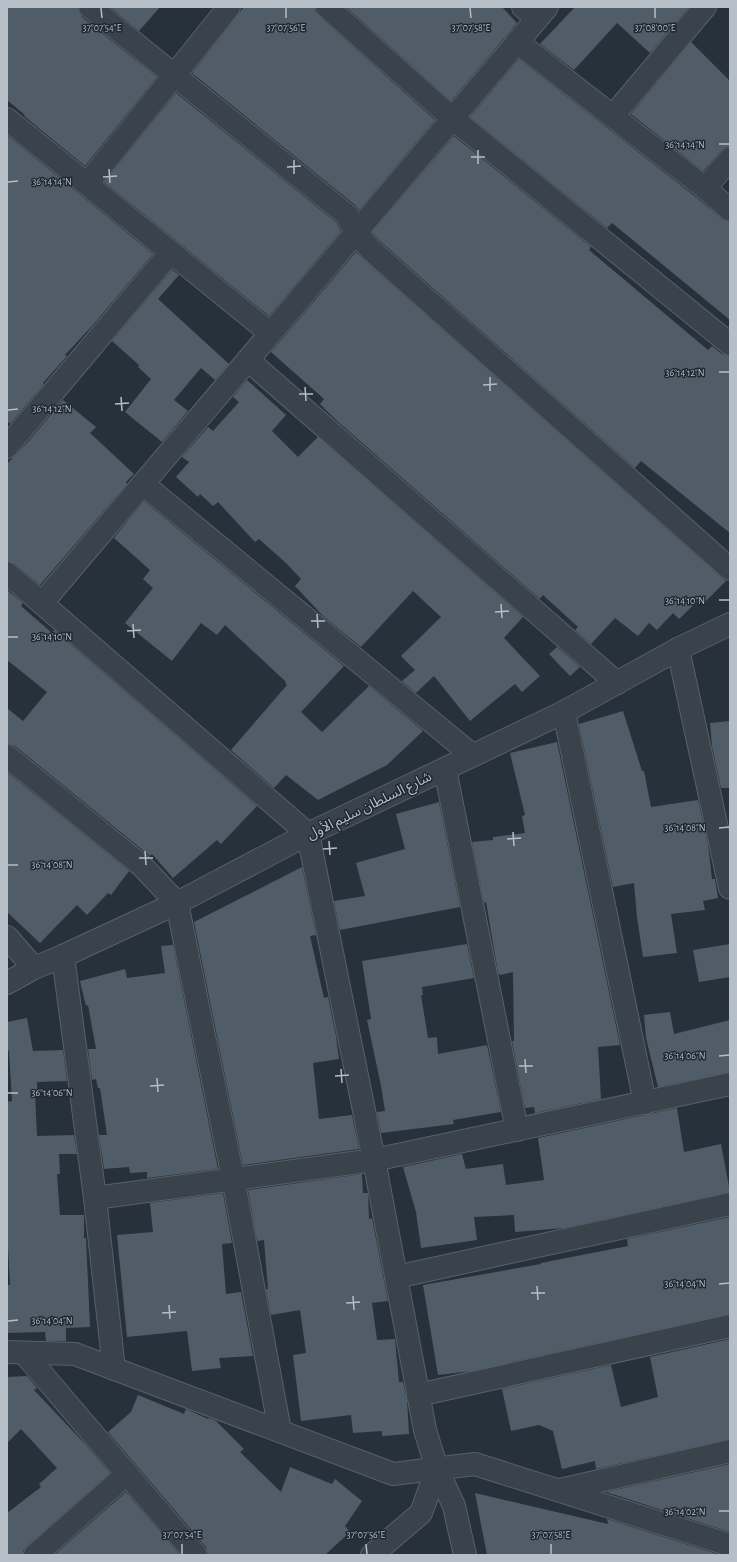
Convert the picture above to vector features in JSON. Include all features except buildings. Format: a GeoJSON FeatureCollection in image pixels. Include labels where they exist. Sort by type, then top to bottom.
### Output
{"type":"FeatureCollection","features":[{"type":"Feature","properties":{"kind":"street"},"geometry":{"type":"LineString","coordinates":[[90,7],[347,215],[356,232],[370,249],[730,569]]}},
{"type":"Feature","properties":{"kind":"street"},"geometry":{"type":"LineString","coordinates":[[87,184],[229,7]]}},
{"type":"Feature","properties":{"kind":"street"},"geometry":{"type":"LineString","coordinates":[[327,7],[452,118],[730,344]]}},
{"type":"Feature","properties":{"kind":"street"},"geometry":{"type":"LineString","coordinates":[[613,116],[705,7]]}},
{"type":"Feature","properties":{"kind":"street"},"geometry":{"type":"LineString","coordinates":[[42,603],[517,42],[535,11]]}},
{"type":"Feature","properties":{"kind":"street"},"geometry":{"type":"LineString","coordinates":[[517,42],[705,188],[730,210]]}},
{"type":"Feature","properties":{"kind":"street"},"geometry":{"type":"LineString","coordinates":[[7,119],[270,333]]}},
{"type":"Feature","properties":{"kind":"street"},"geometry":{"type":"LineString","coordinates":[[705,188],[730,159]]}},
{"type":"Feature","properties":{"kind":"street"},"geometry":{"type":"LineString","coordinates":[[7,447],[171,252]]}},
{"type":"Feature","properties":{"kind":"street"},"geometry":{"type":"LineString","coordinates":[[248,360],[617,683]]}},
{"type":"Feature","properties":{"kind":"street"},"geometry":{"type":"LineString","coordinates":[[143,484],[472,755]]}},
{"type":"Feature","properties":{"kind":"street"},"geometry":{"type":"LineString","coordinates":[[7,573],[308,834],[374,1160],[425,1430],[437,1469],[454,1506],[465,1555]]}},
{"type":"Feature","properties":{"kind":"street","name":"شارع السلطان سليم الأول"},"geometry":{"type":"LineString","coordinates":[[7,983],[34,968],[177,903],[308,834],[564,712],[678,649],[730,624]]}},
{"type":"Feature","properties":{"kind":"street"},"geometry":{"type":"LineString","coordinates":[[678,649],[730,888]]}},
{"type":"Feature","properties":{"kind":"street"},"geometry":{"type":"LineString","coordinates":[[564,712],[645,1103]]}},
{"type":"Feature","properties":{"kind":"street"},"geometry":{"type":"LineString","coordinates":[[7,756],[142,866],[177,903],[233,1178],[280,1432]]}},
{"type":"Feature","properties":{"kind":"street"},"geometry":{"type":"LineString","coordinates":[[445,769],[517,1130]]}},
{"type":"Feature","properties":{"kind":"street"},"geometry":{"type":"LineString","coordinates":[[7,937],[34,968]]}},
{"type":"Feature","properties":{"kind":"street"},"geometry":{"type":"LineString","coordinates":[[63,956],[95,1198],[114,1369]]}},
{"type":"Feature","properties":{"kind":"street"},"geometry":{"type":"LineString","coordinates":[[95,1198],[374,1160],[730,1084]]}},
{"type":"Feature","properties":{"kind":"street"},"geometry":{"type":"LineString","coordinates":[[396,1277],[730,1204]]}},
{"type":"Feature","properties":{"kind":"street"},"geometry":{"type":"LineString","coordinates":[[418,1395],[730,1326]]}},
{"type":"Feature","properties":{"kind":"street"},"geometry":{"type":"LineString","coordinates":[[16,1353],[75,1354],[393,1474],[476,1464],[730,1545]]}},
{"type":"Feature","properties":{"kind":"street"},"geometry":{"type":"LineString","coordinates":[[16,1353],[127,1474],[196,1555]]}},
{"type":"Feature","properties":{"kind":"street"},"geometry":{"type":"LineString","coordinates":[[559,1491],[730,1451]]}},
{"type":"Feature","properties":{"kind":"street"},"geometry":{"type":"LineString","coordinates":[[372,1555],[420,1513],[437,1469]]}},
{"type":"Feature","properties":{"kind":"street"},"geometry":{"type":"LineString","coordinates":[[34,1555],[127,1474]]}}]}
